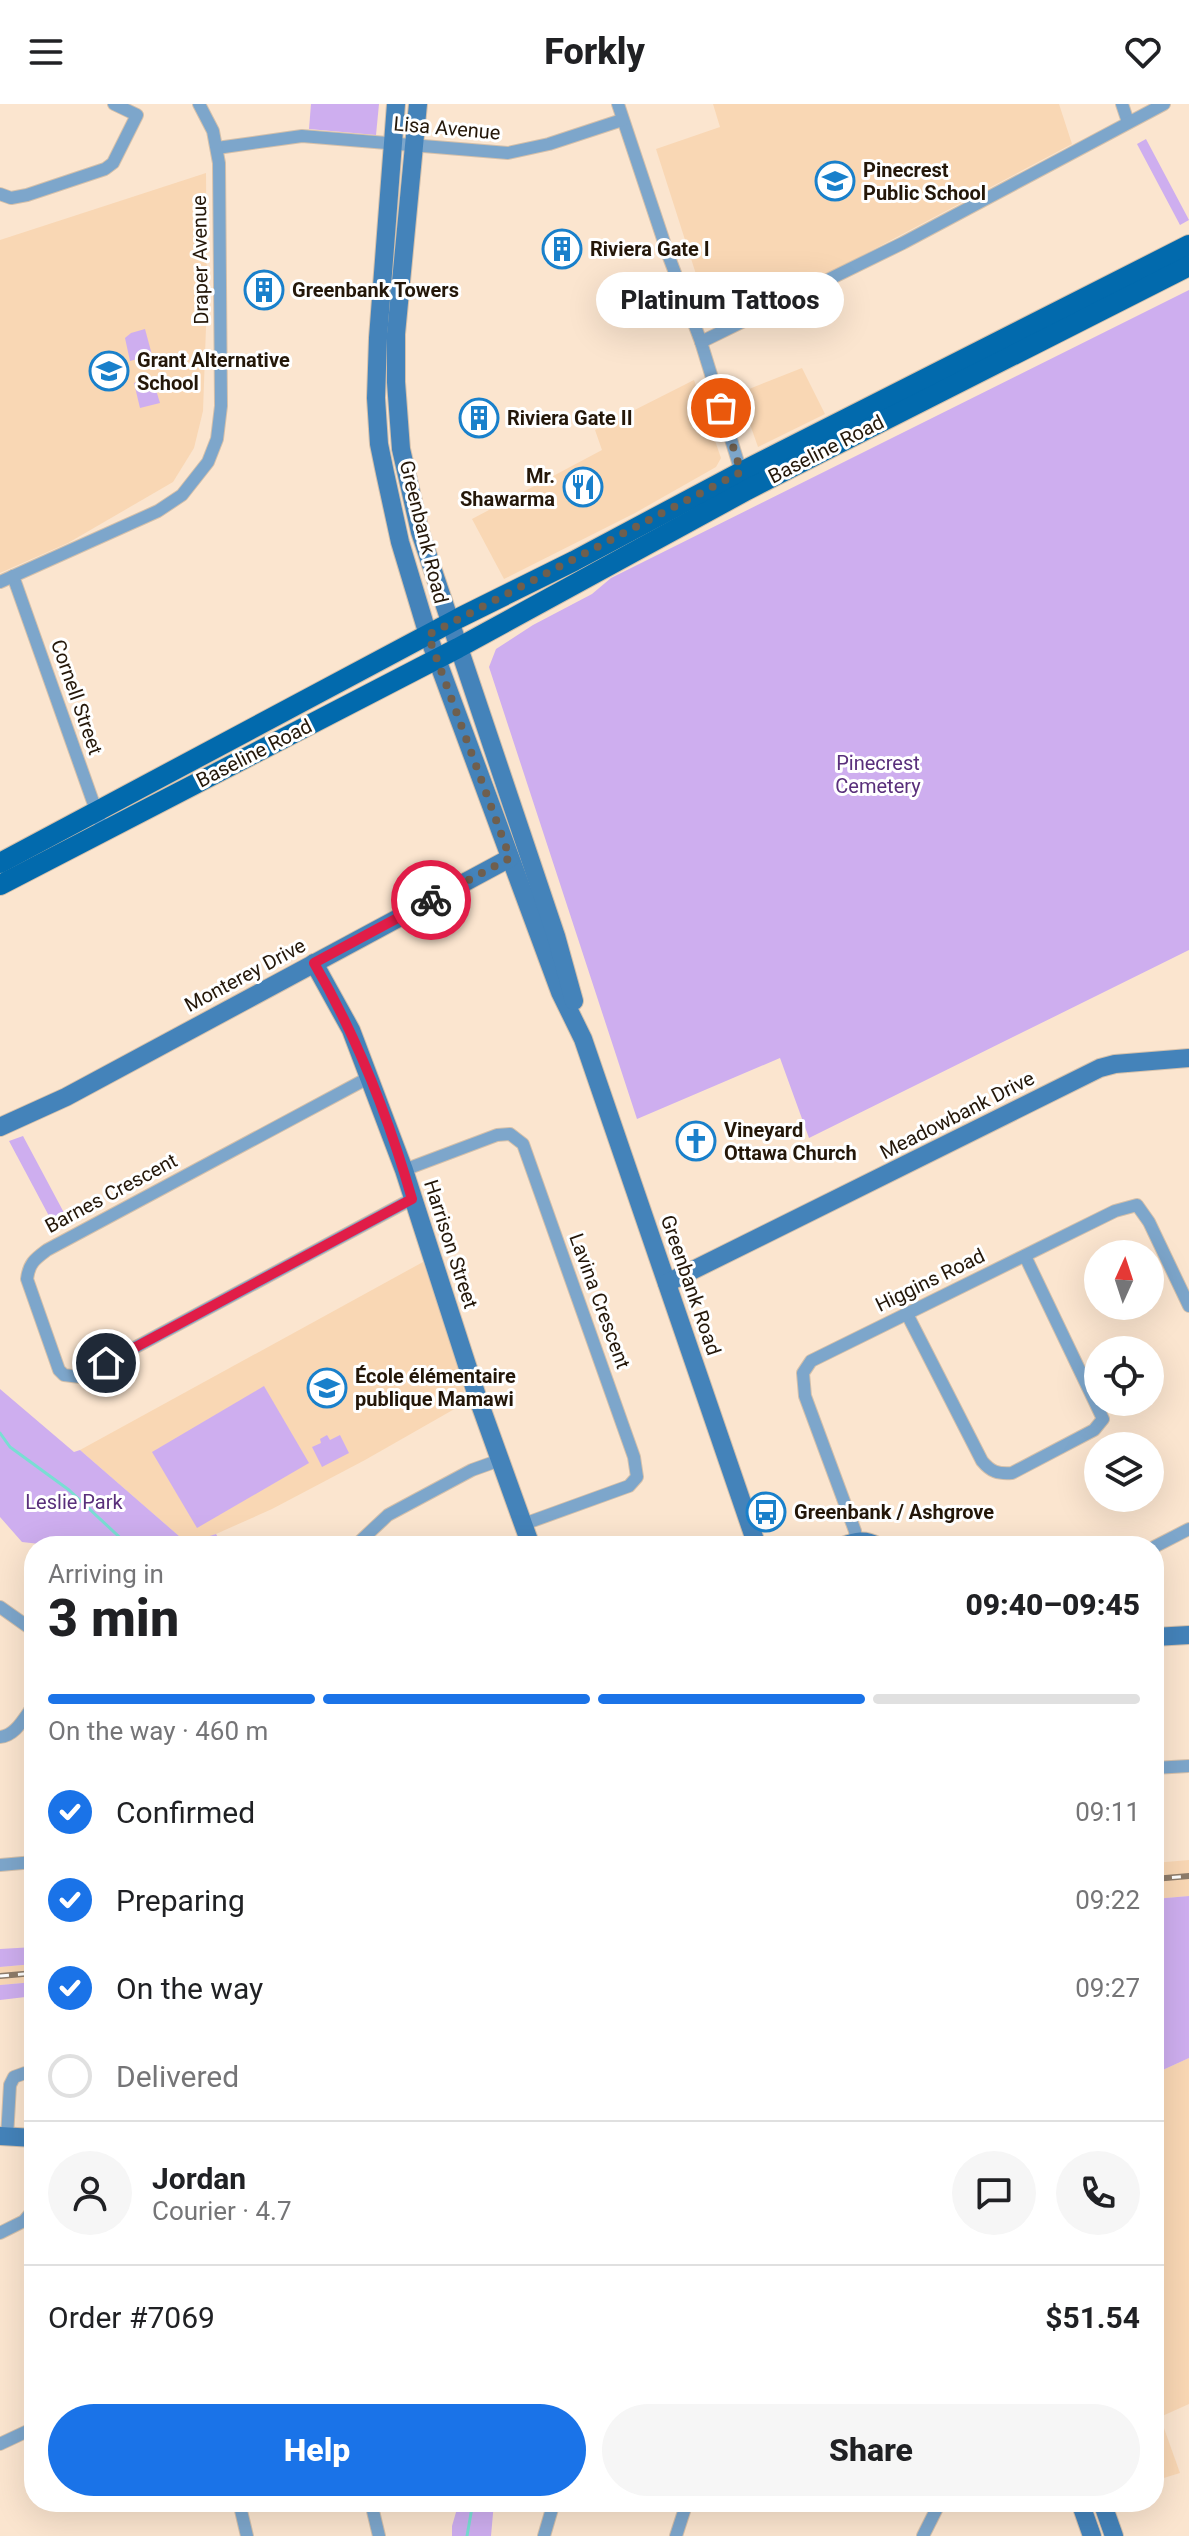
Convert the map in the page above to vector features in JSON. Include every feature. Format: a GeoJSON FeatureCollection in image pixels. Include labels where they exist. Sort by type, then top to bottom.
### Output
{"type":"FeatureCollection","features":[{"type":"Feature","properties":{"kind":"main road","name":"Greenbank Road"},"geometry":{"type":"LineString","coordinates":[[396,104],[376,398],[379,444],[394,521],[428,635],[560,992],[583,1039]]}},
{"type":"Feature","properties":{"kind":"main road","name":"Greenbank Road"},"geometry":{"type":"LineString","coordinates":[[418,104],[396,334],[401,449],[409,489],[458,648],[556,936],[583,1039],[754,1536]]}},
{"type":"Feature","properties":{"kind":"main road","name":"Baseline Road"},"geometry":{"type":"LineString","coordinates":[[0,863],[99,821],[458,648],[744,481],[1189,245]]}},
{"type":"Feature","properties":{"kind":"main road","name":"Baseline Road"},"geometry":{"type":"LineString","coordinates":[[0,885],[99,821],[450,623],[1189,266]]}},
{"type":"Feature","properties":{"kind":"main road","name":"Monterey Drive"},"geometry":{"type":"LineString","coordinates":[[0,1127],[66,1097],[510,858]]}},
{"type":"Feature","properties":{"kind":"main road","name":"Harrison Street"},"geometry":{"type":"LineString","coordinates":[[314,963],[351,1030],[404,1170],[528,1536]]}},
{"type":"Feature","properties":{"kind":"main road","name":"Meadowbank Drive"},"geometry":{"type":"LineString","coordinates":[[667,1283],[1100,1068],[1189,1058]]}},
{"type":"Feature","properties":{"kind":"main road"},"geometry":{"type":"LineString","coordinates":[[1164,1636],[1189,1635]]}},
{"type":"Feature","properties":{"kind":"main road"},"geometry":{"type":"LineString","coordinates":[[4,2137],[24,2138]]}},
{"type":"Feature","properties":{"kind":"main road"},"geometry":{"type":"LineString","coordinates":[[1084,2512],[1092,2536]]}},
{"type":"Feature","properties":{"kind":"main road"},"geometry":{"type":"LineString","coordinates":[[1106,2512],[1114,2536]]}},
{"type":"Feature","properties":{"kind":"street"},"geometry":{"type":"LineString","coordinates":[[0,194],[11,198],[27,195],[105,169],[113,163],[140,110],[114,104]]}},
{"type":"Feature","properties":{"kind":"street","name":"Draper Avenue"},"geometry":{"type":"LineString","coordinates":[[0,582],[170,504],[194,482],[208,462],[217,439],[221,384],[219,163],[213,131],[199,104]]}},
{"type":"Feature","properties":{"kind":"street"},"geometry":{"type":"LineString","coordinates":[[618,104],[701,342],[744,481]]}},
{"type":"Feature","properties":{"kind":"street"},"geometry":{"type":"LineString","coordinates":[[1122,104],[1128,122]]}},
{"type":"Feature","properties":{"kind":"street"},"geometry":{"type":"LineString","coordinates":[[701,342],[903,243],[1164,104]]}},
{"type":"Feature","properties":{"kind":"street","name":"Lisa Avenue"},"geometry":{"type":"LineString","coordinates":[[217,148],[302,136],[508,153],[549,144],[622,120]]}},
{"type":"Feature","properties":{"kind":"street","name":"Cornell Street"},"geometry":{"type":"LineString","coordinates":[[13,576],[99,821]]}},
{"type":"Feature","properties":{"kind":"street","name":"Barnes Crescent"},"geometry":{"type":"LineString","coordinates":[[368,1078],[57,1244],[33,1260],[28,1266],[27,1279],[59,1370],[64,1375],[80,1377],[412,1199]]}},
{"type":"Feature","properties":{"kind":"street","name":"Lavina Crescent"},"geometry":{"type":"LineString","coordinates":[[404,1170],[497,1135],[510,1134],[523,1144],[634,1457],[637,1477],[629,1486],[524,1524]]}},
{"type":"Feature","properties":{"kind":"street","name":"Higgins Road"},"geometry":{"type":"LineString","coordinates":[[853,1536],[855,1531],[805,1396],[803,1373],[811,1361],[1115,1211],[1137,1205],[1149,1222],[1189,1306]]}},
{"type":"Feature","properties":{"kind":"street"},"geometry":{"type":"LineString","coordinates":[[907,1314],[982,1461],[989,1470],[1012,1473],[1094,1430],[1103,1419],[1025,1256]]}},
{"type":"Feature","properties":{"kind":"street"},"geometry":{"type":"LineString","coordinates":[[366,1536],[388,1515],[472,1470],[500,1460]]}},
{"type":"Feature","properties":{"kind":"street"},"geometry":{"type":"LineString","coordinates":[[1164,1542],[1189,1529]]}},
{"type":"Feature","properties":{"kind":"street"},"geometry":{"type":"LineString","coordinates":[[0,1607],[24,1624]]}},
{"type":"Feature","properties":{"kind":"street"},"geometry":{"type":"LineString","coordinates":[[0,1737],[7,1737],[24,1718]]}},
{"type":"Feature","properties":{"kind":"street"},"geometry":{"type":"LineString","coordinates":[[1164,1767],[1189,1766]]}},
{"type":"Feature","properties":{"kind":"street"},"geometry":{"type":"LineString","coordinates":[[0,1865],[24,1863]]}},
{"type":"Feature","properties":{"kind":"street"},"geometry":{"type":"LineString","coordinates":[[4,2137],[10,2085],[14,2077],[24,2073]]}},
{"type":"Feature","properties":{"kind":"street"},"geometry":{"type":"LineString","coordinates":[[0,2233],[24,2221]]}},
{"type":"Feature","properties":{"kind":"street"},"geometry":{"type":"LineString","coordinates":[[0,2444],[24,2433]]}},
{"type":"Feature","properties":{"kind":"street"},"geometry":{"type":"LineString","coordinates":[[241,2512],[247,2536]]}},
{"type":"Feature","properties":{"kind":"street"},"geometry":{"type":"LineString","coordinates":[[373,2512],[379,2536]]}},
{"type":"Feature","properties":{"kind":"street"},"geometry":{"type":"LineString","coordinates":[[544,2536],[551,2512]]}},
{"type":"Feature","properties":{"kind":"street"},"geometry":{"type":"LineString","coordinates":[[676,2536],[684,2512]]}},
{"type":"Feature","properties":{"kind":"street"},"geometry":{"type":"LineString","coordinates":[[923,2536],[935,2512]]}},
{"type":"Feature","properties":{"kind":"shaded area","name":"Pinecrest Public School"},"geometry":{"type":"Polygon","coordinates":[[[713,104],[1059,104],[1072,144],[771,304],[759,275],[702,293],[656,149],[720,127],[713,104]]]}},
{"type":"Feature","properties":{"kind":"shaded area","name":"Grant Alternative School"},"geometry":{"type":"Polygon","coordinates":[[[206,173],[207,299],[203,411],[194,448],[173,482],[68,543],[0,573],[0,240],[206,173]]]}},
{"type":"Feature","properties":{"kind":"shaded area"},"geometry":{"type":"Polygon","coordinates":[[[802,368],[825,414],[758,447],[739,393],[802,368]]]}},
{"type":"Feature","properties":{"kind":"shaded area"},"geometry":{"type":"Polygon","coordinates":[[[694,380],[721,458],[716,467],[635,513],[504,579],[472,519],[602,450],[595,430],[694,380]]]}},
{"type":"Feature","properties":{"kind":"shaded area","name":"École élémentaire publique Mamawi"},"geometry":{"type":"Polygon","coordinates":[[[423,1262],[462,1374],[465,1403],[365,1460],[272,1509],[216,1534],[179,1536],[80,1450],[423,1262]]]}},
{"type":"Feature","properties":{"kind":"shaded area"},"geometry":{"type":"Polygon","coordinates":[[[1189,1860],[1189,1896],[1164,1898],[1164,1862],[1189,1860]]]}},
{"type":"Feature","properties":{"kind":"shaded area"},"geometry":{"type":"Polygon","coordinates":[[[24,1965],[24,1983],[0,1985],[0,1967],[24,1965]]]}},
{"type":"Feature","properties":{"kind":"shaded area"},"geometry":{"type":"Polygon","coordinates":[[[1189,2058],[1189,2404],[1164,2415],[1164,2069],[1189,2058]]]}},
{"type":"Feature","properties":{"kind":"shaded area"},"geometry":{"type":"Polygon","coordinates":[[[1164,2428],[1180,2473],[1164,2478],[1164,2428]]]}},
{"type":"Feature","properties":{"kind":"green space"},"geometry":{"type":"Polygon","coordinates":[[[311,104],[379,104],[376,135],[309,129],[311,104]]]}},
{"type":"Feature","properties":{"kind":"green space"},"geometry":{"type":"Polygon","coordinates":[[[1146,139],[1189,220],[1180,225],[1137,144],[1146,139]]]}},
{"type":"Feature","properties":{"kind":"green space","name":"Pinecrest Cemetery"},"geometry":{"type":"Polygon","coordinates":[[[1189,290],[1189,950],[809,1138],[780,1058],[637,1119],[489,667],[496,649],[533,625],[592,594],[611,578],[1189,290]]]}},
{"type":"Feature","properties":{"kind":"green space"},"geometry":{"type":"Polygon","coordinates":[[[145,329],[152,355],[130,361],[125,338],[145,329]]]}},
{"type":"Feature","properties":{"kind":"green space"},"geometry":{"type":"Polygon","coordinates":[[[152,377],[160,403],[140,408],[134,383],[152,377]]]}},
{"type":"Feature","properties":{"kind":"green space"},"geometry":{"type":"Polygon","coordinates":[[[23,1136],[70,1224],[57,1231],[9,1141],[23,1136]]]}},
{"type":"Feature","properties":{"kind":"green space"},"geometry":{"type":"Polygon","coordinates":[[[264,1386],[309,1463],[197,1528],[152,1452],[264,1386]]]}},
{"type":"Feature","properties":{"kind":"green space","name":"Leslie Park"},"geometry":{"type":"Polygon","coordinates":[[[0,1389],[74,1452],[80,1450],[179,1536],[24,1536],[24,1542],[0,1517],[0,1389]]]}},
{"type":"Feature","properties":{"kind":"green space"},"geometry":{"type":"Polygon","coordinates":[[[327,1435],[330,1440],[340,1435],[349,1453],[322,1467],[312,1447],[321,1443],[320,1439],[327,1435]]]}},
{"type":"Feature","properties":{"kind":"green space"},"geometry":{"type":"Polygon","coordinates":[[[1189,1896],[1189,2058],[1164,2069],[1164,1898],[1189,1896]]]}},
{"type":"Feature","properties":{"kind":"green space"},"geometry":{"type":"Polygon","coordinates":[[[24,1948],[24,1965],[0,1967],[0,1949],[24,1948]]]}},
{"type":"Feature","properties":{"kind":"green space"},"geometry":{"type":"Polygon","coordinates":[[[24,1983],[24,1997],[0,2000],[0,1985],[24,1983]]]}},
{"type":"Feature","properties":{"kind":"green space"},"geometry":{"type":"Polygon","coordinates":[[[456,2512],[493,2512],[491,2536],[452,2536],[456,2512]]]}},
{"type":"Feature","properties":{"kind":"waterway"},"geometry":{"type":"LineString","coordinates":[[0,1433],[10,1447],[69,1490],[118,1536]]}},
{"type":"Feature","properties":{"kind":"waterway"},"geometry":{"type":"LineString","coordinates":[[467,2536],[471,2512]]}},
{"type":"Feature","properties":{"kind":"railway"},"geometry":{"type":"LineString","coordinates":[[1164,1878],[1189,1876]]}},
{"type":"Feature","properties":{"kind":"railway"},"geometry":{"type":"LineString","coordinates":[[0,1976],[24,1974]]}},
{"type":"Feature","properties":{"kind":"way so far"},"geometry":{"type":"LineString","coordinates":[[431,900],[510,858],[428,635],[741,472],[721,408]]}},
{"type":"Feature","properties":{"kind":"place","name":"Pinecrest Public School"},"geometry":{"type":"Point","coordinates":[835,181]}},
{"type":"Feature","properties":{"kind":"place","name":"Riviera Gate I"},"geometry":{"type":"Point","coordinates":[562,249]}},
{"type":"Feature","properties":{"kind":"place","name":"Greenbank Towers"},"geometry":{"type":"Point","coordinates":[264,290]}},
{"type":"Feature","properties":{"kind":"place","name":"Grant Alternative School"},"geometry":{"type":"Point","coordinates":[109,371]}},
{"type":"Feature","properties":{"kind":"place","name":"Platinum Tattoos"},"geometry":{"type":"Point","coordinates":[721,408]}},
{"type":"Feature","properties":{"kind":"place","name":"Riviera Gate II"},"geometry":{"type":"Point","coordinates":[479,418]}},
{"type":"Feature","properties":{"kind":"place","name":"Mr. Shawarma"},"geometry":{"type":"Point","coordinates":[583,487]}},
{"type":"Feature","properties":{"kind":"place","name":"Vineyard Ottawa Church"},"geometry":{"type":"Point","coordinates":[696,1141]}},
{"type":"Feature","properties":{"kind":"place","name":"École élémentaire publique Mamawi"},"geometry":{"type":"Point","coordinates":[327,1388]}},
{"type":"Feature","properties":{"kind":"place","name":"Greenbank / Ashgrove"},"geometry":{"type":"Point","coordinates":[766,1512]}},
{"type":"Feature","properties":{"kind":"route"},"geometry":{"type":"LineString","coordinates":[[106,1363],[412,1199],[351,1030],[314,963],[431,900]]}}]}
